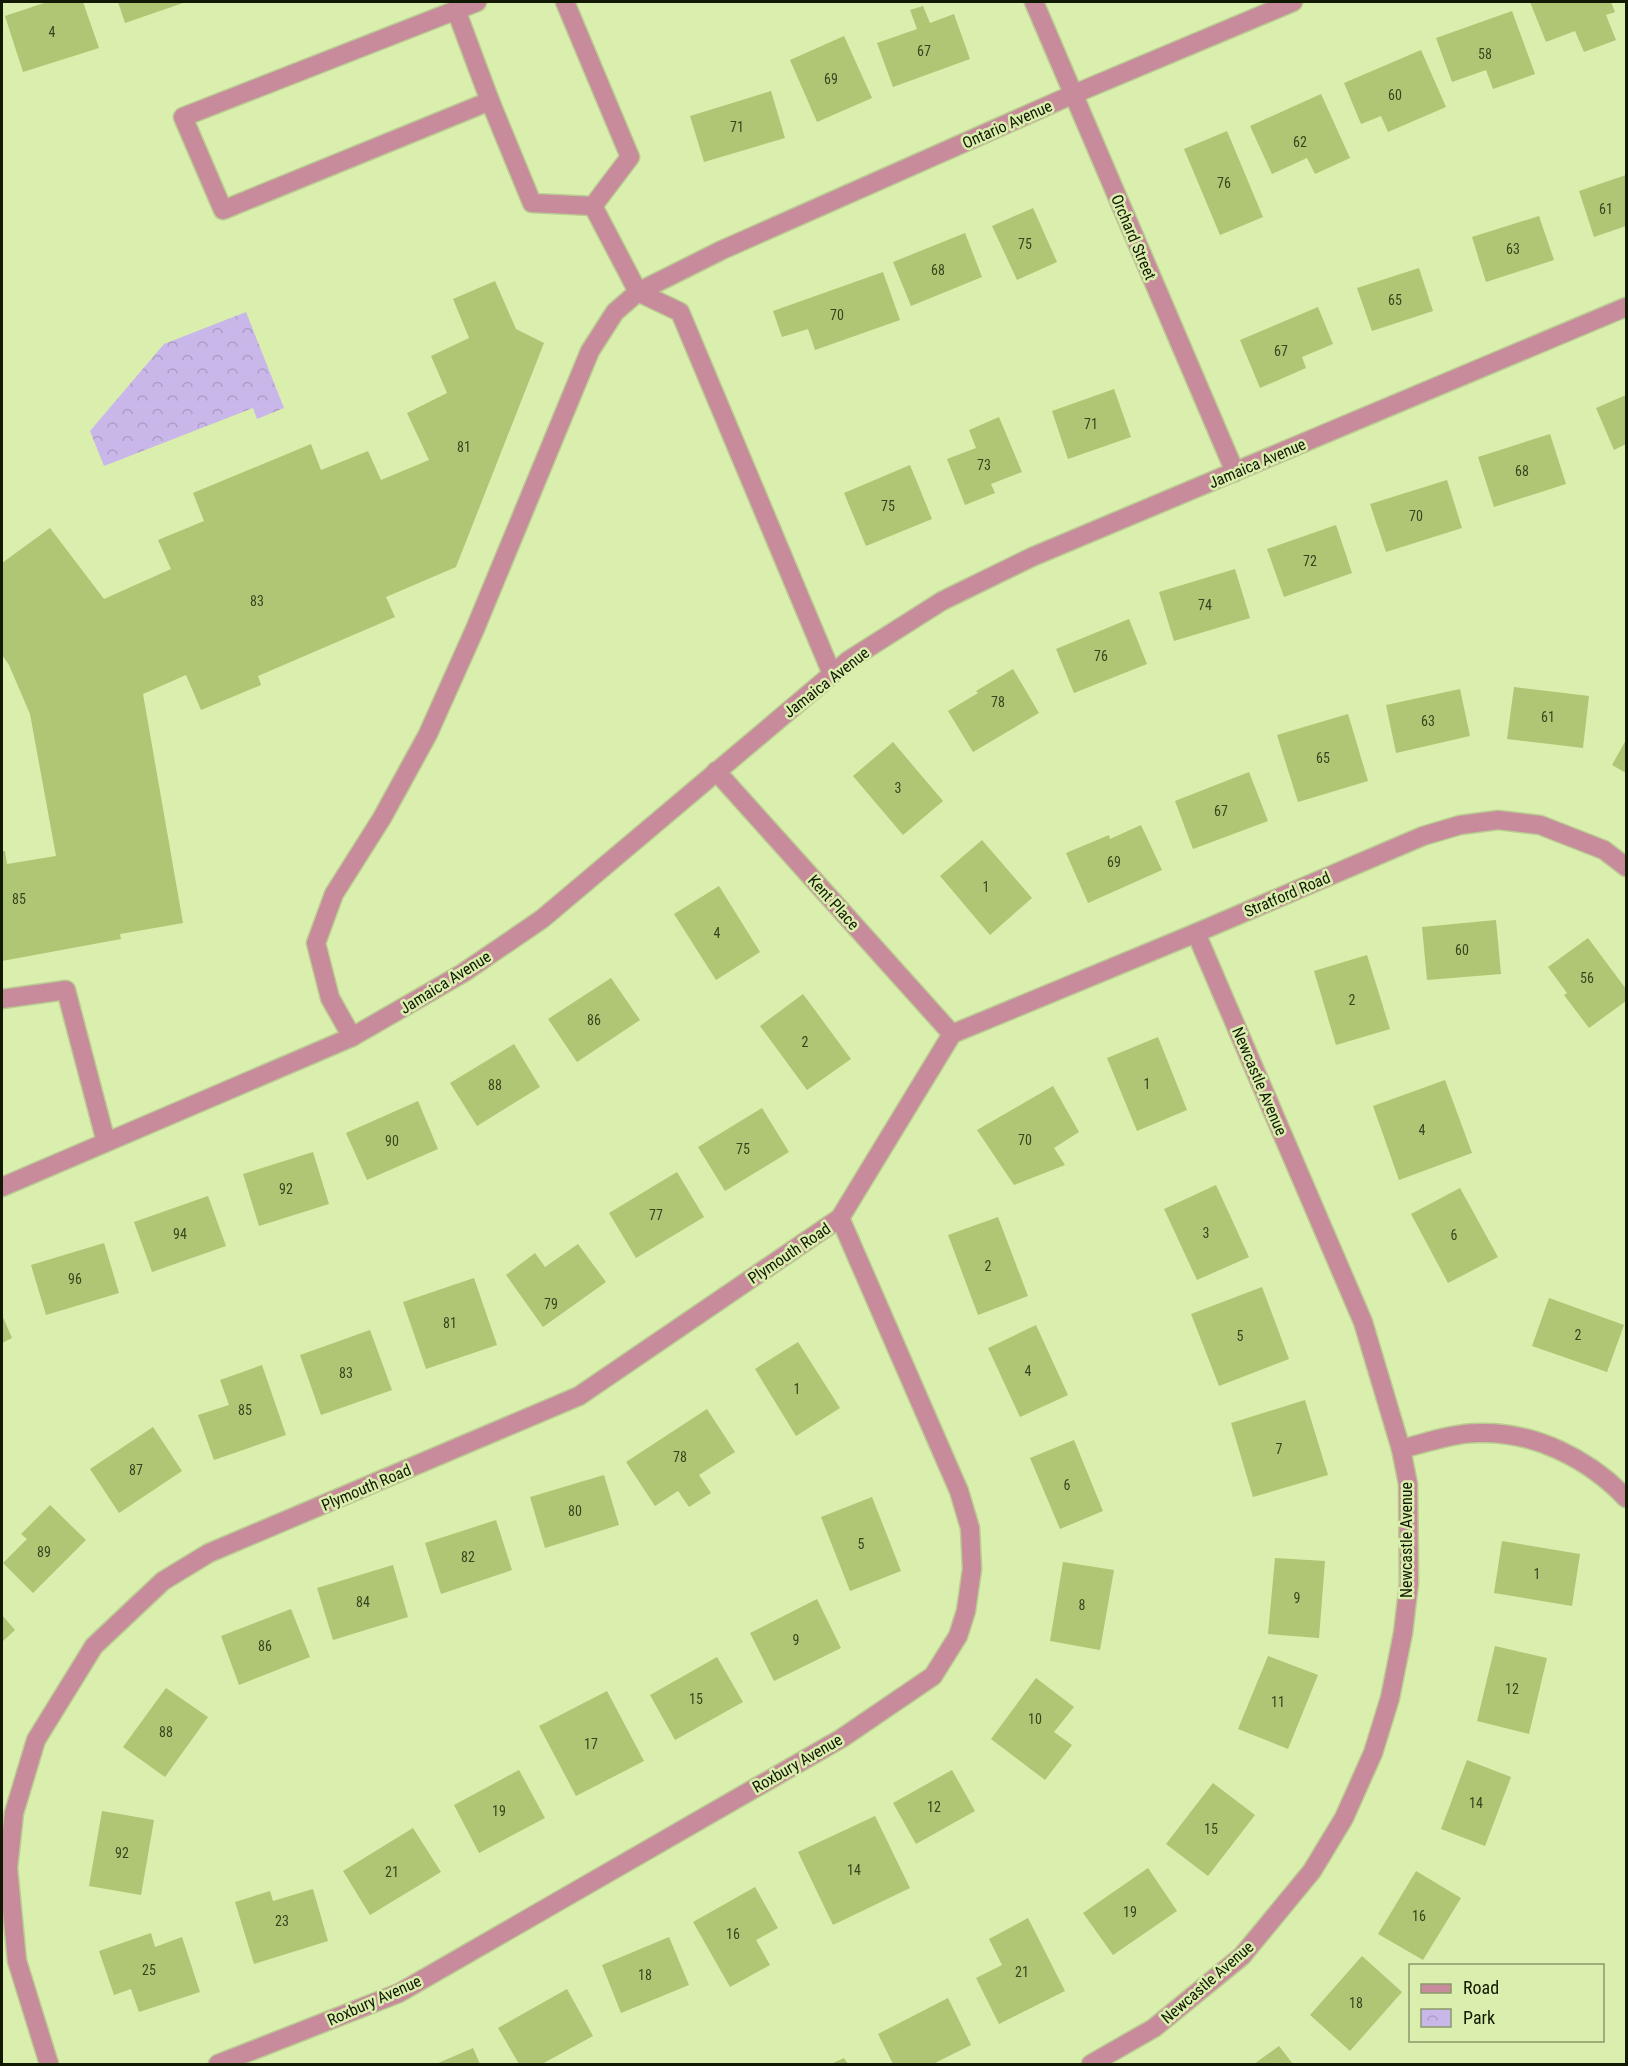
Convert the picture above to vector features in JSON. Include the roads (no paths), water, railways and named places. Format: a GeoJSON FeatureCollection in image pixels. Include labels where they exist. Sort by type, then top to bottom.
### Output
{"type":"FeatureCollection","features":[{"type":"Feature","properties":{"kind":"street"},"geometry":{"type":"LineString","coordinates":[[477,2],[183,117],[223,210],[490,101]]}},
{"type":"Feature","properties":{"kind":"street"},"geometry":{"type":"LineString","coordinates":[[565,2],[630,157],[593,206]]}},
{"type":"Feature","properties":{"kind":"street","name":"Orchard Street"},"geometry":{"type":"LineString","coordinates":[[1034,2],[1234,472]]}},
{"type":"Feature","properties":{"kind":"street","name":"Ontario Avenue"},"geometry":{"type":"LineString","coordinates":[[352,1037],[330,998],[316,943],[334,894],[382,818],[428,734],[476,629],[590,351],[615,312],[638,292],[722,250],[1074,94],[1293,2]]}},
{"type":"Feature","properties":{"kind":"street"},"geometry":{"type":"LineString","coordinates":[[456,10],[532,203],[593,206]]}},
{"type":"Feature","properties":{"kind":"street"},"geometry":{"type":"LineString","coordinates":[[593,206],[638,292],[680,312],[832,674]]}},
{"type":"Feature","properties":{"kind":"street","name":"Jamaica Avenue"},"geometry":{"type":"LineString","coordinates":[[2,1187],[352,1037],[463,973],[542,919],[849,660],[942,601],[1032,557],[1626,307]]}},
{"type":"Feature","properties":{"kind":"street","name":"Kent Place"},"geometry":{"type":"LineString","coordinates":[[717,771],[952,1034]]}},
{"type":"Feature","properties":{"kind":"street","name":"Stratford Road"},"geometry":{"type":"LineString","coordinates":[[952,1034],[1423,836],[1460,825],[1498,820],[1540,825],[1604,850],[1626,867]]}},
{"type":"Feature","properties":{"kind":"street","name":"Newcastle Avenue"},"geometry":{"type":"LineString","coordinates":[[1091,2064],[1154,2028],[1242,1956],[1312,1871],[1344,1818],[1372,1753],[1390,1698],[1403,1633],[1409,1583],[1408,1495],[1401,1449],[1363,1322],[1196,933]]}},
{"type":"Feature","properties":{"kind":"street"},"geometry":{"type":"LineString","coordinates":[[2,999],[66,990],[106,1142]]}},
{"type":"Feature","properties":{"kind":"street","name":"Plymouth Road"},"geometry":{"type":"LineString","coordinates":[[49,2064],[17,1961],[8,1868],[14,1813],[36,1740],[94,1646],[163,1581],[209,1553],[579,1396],[840,1218],[952,1034]]}},
{"type":"Feature","properties":{"kind":"street","name":"Roxbury Avenue"},"geometry":{"type":"LineString","coordinates":[[218,2064],[399,1993],[842,1738],[933,1676],[958,1636],[966,1611],[972,1569],[970,1528],[959,1491],[840,1218]]}},
{"type":"Feature","properties":{"kind":"street"},"geometry":{"type":"LineString","coordinates":[[1401,1449],[1478,1432],[1524,1438],[1568,1454],[1611,1482],[1626,1498]]}}]}
